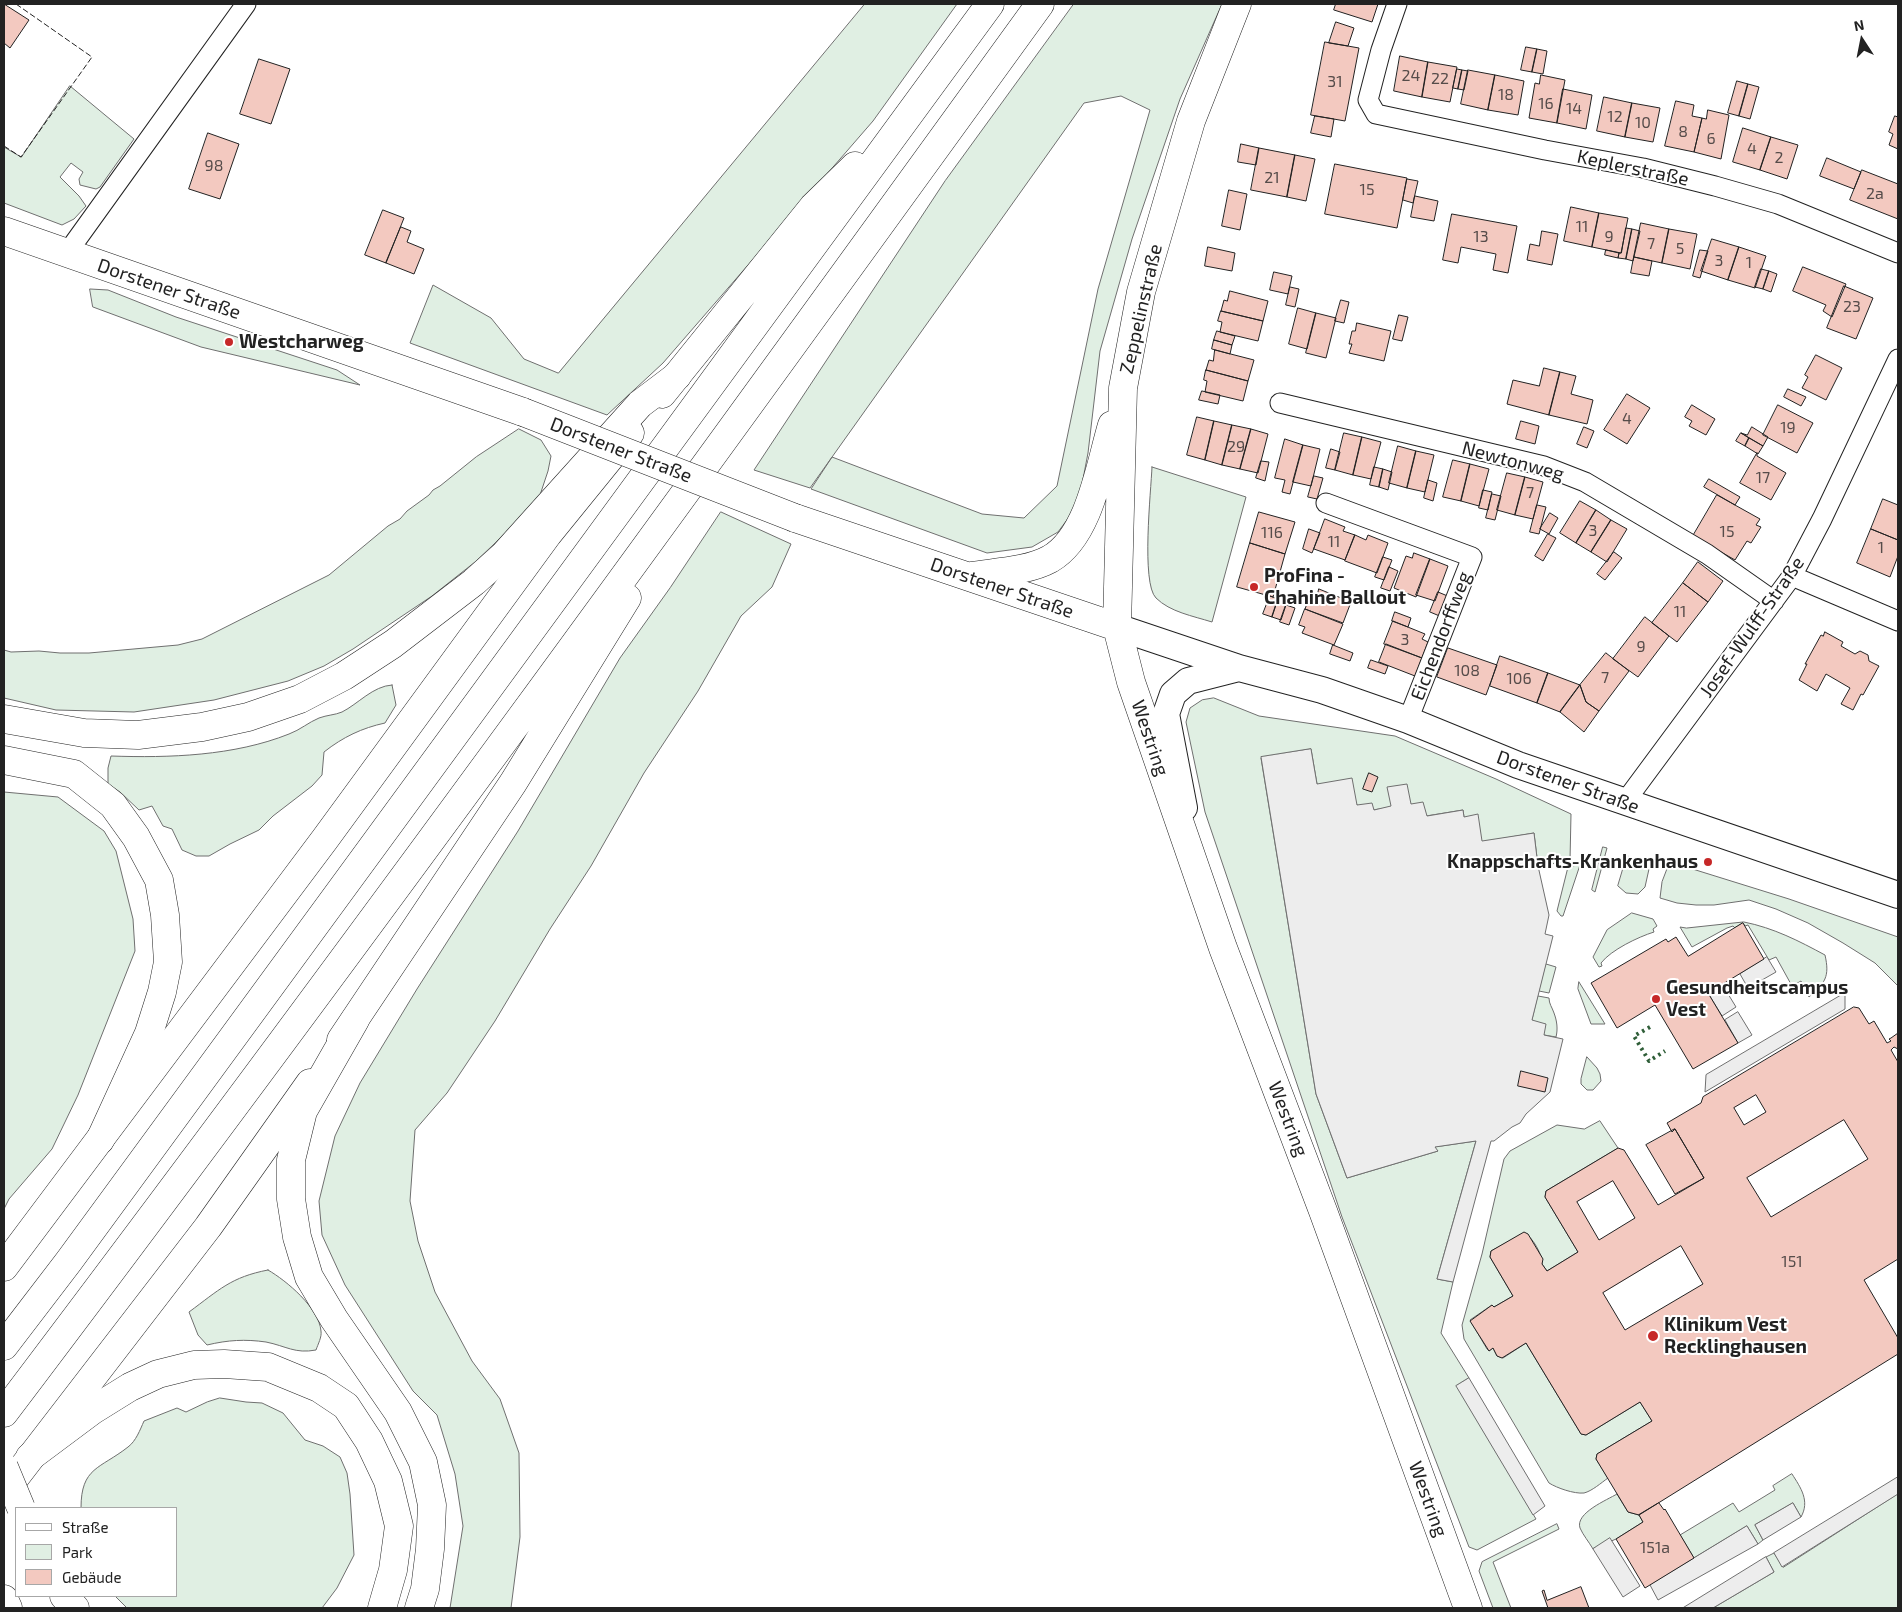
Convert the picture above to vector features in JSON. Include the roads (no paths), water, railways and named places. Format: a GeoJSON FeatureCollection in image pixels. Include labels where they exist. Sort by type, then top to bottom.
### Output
{"type":"FeatureCollection","features":[{"type":"Feature","properties":{"kind":"main road"},"geometry":{"type":"LineString","coordinates":[[4,1346],[92,1229],[990,4]]}},
{"type":"Feature","properties":{"kind":"main road"},"geometry":{"type":"LineString","coordinates":[[4,1413],[176,1184],[677,504],[1040,4]]}},
{"type":"Feature","properties":{"kind":"main road","name":"Zeppelinstraße"},"geometry":{"type":"LineString","coordinates":[[1117,627],[1122,388],[1141,292],[1192,121],[1237,4]]}},
{"type":"Feature","properties":{"kind":"main road"},"geometry":{"type":"LineString","coordinates":[[4,1267],[319,847],[548,534],[813,207],[910,112]]}},
{"type":"Feature","properties":{"kind":"main road","name":"Dorstener Straße"},"geometry":{"type":"LineString","coordinates":[[4,231],[523,412],[795,518],[1239,668],[1322,690],[1408,720],[1518,765],[1624,803],[1898,895]]}},
{"type":"Feature","properties":{"kind":"main road"},"geometry":{"type":"LineString","coordinates":[[4,719],[84,733],[138,735],[202,727],[248,718],[300,699],[344,676],[393,644],[474,582],[503,556],[640,404],[677,376]]}},
{"type":"Feature","properties":{"kind":"main road"},"geometry":{"type":"LineString","coordinates":[[967,576],[1032,566],[1050,559],[1063,549],[1076,533],[1090,502],[1122,388]]}},
{"type":"Feature","properties":{"kind":"main road"},"geometry":{"type":"LineString","coordinates":[[4,1492],[208,1227],[355,1020],[523,766],[620,611],[677,504]]}},
{"type":"Feature","properties":{"kind":"main road","name":"Westring"},"geometry":{"type":"LineString","coordinates":[[1117,627],[1131,682],[1196,872],[1323,1211],[1468,1608]]}},
{"type":"Feature","properties":{"kind":"main road","name":"Dorstener Straße"},"geometry":{"type":"LineString","coordinates":[[1196,872],[1166,714],[1174,694],[1188,681],[1239,668]]}},
{"type":"Feature","properties":{"kind":"main road"},"geometry":{"type":"LineString","coordinates":[[4,760],[74,774],[113,805],[136,837],[159,880],[166,915],[168,962],[162,992],[149,1033],[100,1140]]}},
{"type":"Feature","properties":{"kind":"main road"},"geometry":{"type":"LineString","coordinates":[[355,1020],[303,1111],[291,1160],[291,1199],[297,1237],[309,1278],[334,1319],[398,1412],[423,1462],[432,1505],[430,1549],[425,1590],[419,1608]]}},
{"type":"Feature","properties":{"kind":"main road"},"geometry":{"type":"LineString","coordinates":[[30,1457],[93,1410],[130,1387],[158,1374],[194,1365],[224,1364],[268,1367],[319,1388],[346,1406],[369,1441],[388,1481],[399,1526],[393,1570],[382,1608]]}},
{"type":"Feature","properties":{"kind":"main road"},"geometry":{"type":"LineString","coordinates":[[4,1467],[21,1507]]}},
{"type":"Feature","properties":{"kind":"main road"},"geometry":{"type":"LineString","coordinates":[[65,1597],[75,1608]]}},
{"type":"Feature","properties":{"kind":"main road"},"geometry":{"type":"LineString","coordinates":[[4,1599],[8,1608]]}},
{"type":"Feature","properties":{"kind":"street"},"geometry":{"type":"LineString","coordinates":[[67,253],[246,4]]}},
{"type":"Feature","properties":{"kind":"street","name":"Keplerstraße"},"geometry":{"type":"LineString","coordinates":[[1397,4],[1381,50],[1368,100],[1376,114],[1545,150],[1643,168],[1724,189],[1778,204],[1898,253]]}},
{"type":"Feature","properties":{"kind":"street","name":"Josef-Wulff-Straße"},"geometry":{"type":"LineString","coordinates":[[1624,803],[1792,576],[1822,519],[1898,359]]}},
{"type":"Feature","properties":{"kind":"street","name":"Newtonweg"},"geometry":{"type":"LineString","coordinates":[[1280,404],[1544,466],[1585,482],[1707,554],[1774,601]]}},
{"type":"Feature","properties":{"kind":"street","name":"Eichendorffweg"},"geometry":{"type":"LineString","coordinates":[[1326,503],[1472,557],[1408,720]]}},
{"type":"Feature","properties":{"kind":"street"},"geometry":{"type":"LineString","coordinates":[[1792,576],[1898,621]]}},
{"type":"Feature","properties":{"kind":"place","name":"Westcharweg"},"geometry":{"type":"Point","coordinates":[229,342]}},
{"type":"Feature","properties":{"kind":"place","name":"ProFina - Chahine Ballout"},"geometry":{"type":"Point","coordinates":[1254,587]}},
{"type":"Feature","properties":{"kind":"place","name":"Knappschafts-Krankenhaus"},"geometry":{"type":"Point","coordinates":[1708,862]}},
{"type":"Feature","properties":{"kind":"place","name":"Gesundheitscampus Vest"},"geometry":{"type":"Point","coordinates":[1656,999]}},
{"type":"Feature","properties":{"kind":"place","name":"Klinikum Vest Recklinghausen"},"geometry":{"type":"Point","coordinates":[1653,1336]}}]}
